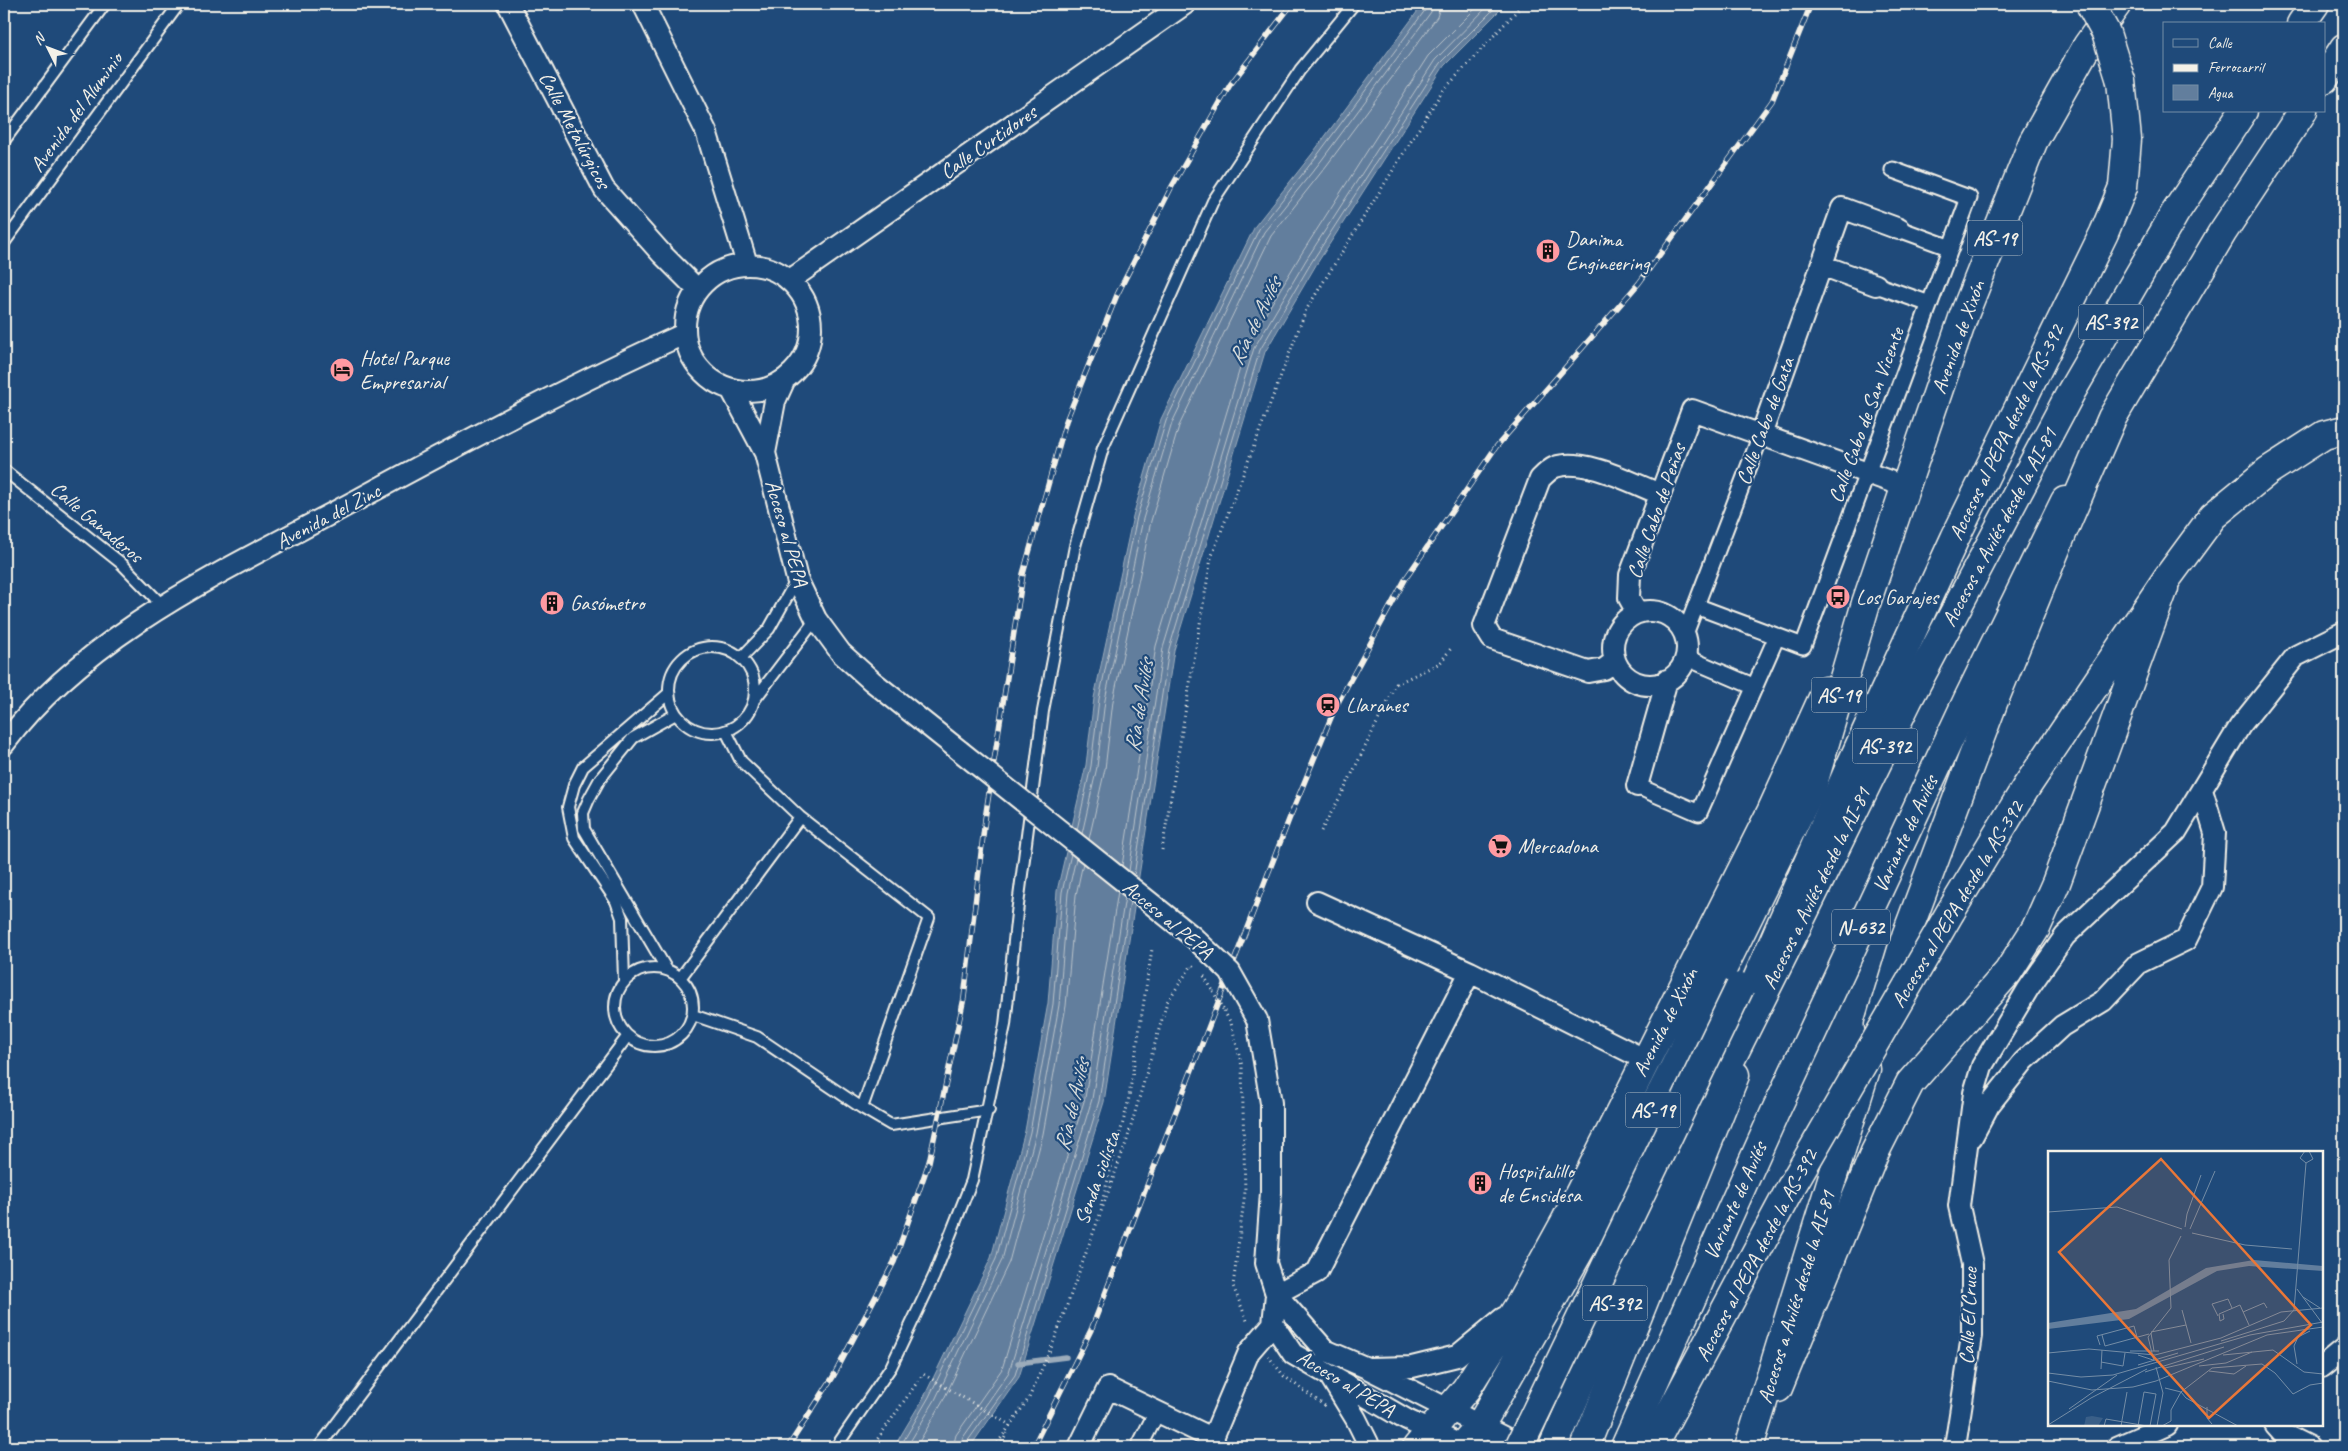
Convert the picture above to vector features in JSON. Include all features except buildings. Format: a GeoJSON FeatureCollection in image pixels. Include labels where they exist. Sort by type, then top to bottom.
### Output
{"type":"FeatureCollection","features":[{"type":"Feature","properties":{"kind":"main road","name":"Accesos al PEPA desde la AS-392"},"geometry":{"type":"LineString","coordinates":[[1668,1185],[1849,769],[1963,520],[2104,233],[2122,187],[2127,139],[2121,81],[2106,33],[2090,4]]}},
{"type":"Feature","properties":{"kind":"main road","name":"Avenida de Xixón"},"geometry":{"type":"LineString","coordinates":[[1467,1442],[1593,1227],[1673,1070],[1812,787],[1866,603],[1964,315],[2033,142],[2087,46],[2117,4]]}},
{"type":"Feature","properties":{"kind":"main road"},"geometry":{"type":"LineString","coordinates":[[2303,22],[2315,4]]}},
{"type":"Feature","properties":{"kind":"main road"},"geometry":{"type":"LineString","coordinates":[[2326,76],[2344,48]]}},
{"type":"Feature","properties":{"kind":"main road","name":"Accesos a Avilés desde la AI-81"},"geometry":{"type":"LineString","coordinates":[[1553,1447],[1668,1185],[1908,700],[2070,392],[2175,214],[2242,112]]}},
{"type":"Feature","properties":{"kind":"main road","name":"Accesos a Avilés desde la AI-81"},"geometry":{"type":"LineString","coordinates":[[1749,1447],[1906,936],[1996,694],[2064,529],[2112,418],[2222,233],[2302,112]]}},
{"type":"Feature","properties":{"kind":"main road","name":"Variante de Avilés"},"geometry":{"type":"LineString","coordinates":[[1634,1446],[1776,1110],[2052,524],[2112,418]]}},
{"type":"Feature","properties":{"kind":"main road","name":"Accesos al PEPA desde la AS-392"},"geometry":{"type":"LineString","coordinates":[[1634,1446],[1790,1189],[1950,912],[2026,788],[2168,577],[2213,516],[2268,471],[2324,435],[2344,430]]}},
{"type":"Feature","properties":{"kind":"main road"},"geometry":{"type":"LineString","coordinates":[[1754,1447],[1875,1152],[1910,1083],[2008,972],[2036,928],[2056,883],[2164,588]]}},
{"type":"Feature","properties":{"kind":"main road","name":"Avenida de Xixón"},"geometry":{"type":"LineString","coordinates":[[1424,1439],[1466,1389],[1521,1302],[1565,1222],[1771,812],[1866,603]]}},
{"type":"Feature","properties":{"kind":"main road","name":"Accesos al PEPA desde la AS-392"},"geometry":{"type":"LineString","coordinates":[[1519,1447],[1740,987],[1849,769]]}},
{"type":"Feature","properties":{"kind":"main road"},"geometry":{"type":"LineString","coordinates":[[1588,1438],[1784,953]]}},
{"type":"Feature","properties":{"kind":"street","name":"Calle Metalúrgicos"},"geometry":{"type":"LineString","coordinates":[[508,4],[604,189],[662,254],[697,289]]}},
{"type":"Feature","properties":{"kind":"street"},"geometry":{"type":"LineString","coordinates":[[642,4],[706,131],[747,264]]}},
{"type":"Feature","properties":{"kind":"street","name":"Calle Curtidores"},"geometry":{"type":"LineString","coordinates":[[790,280],[1185,4]]}},
{"type":"Feature","properties":{"kind":"street","name":"Calle Cabo de San Vicente"},"geometry":{"type":"LineString","coordinates":[[1777,636],[1803,646],[1969,198],[1893,170]]}},
{"type":"Feature","properties":{"kind":"street","name":"Calle Cabo de Gata"},"geometry":{"type":"LineString","coordinates":[[1685,634],[1761,435],[1842,208],[1899,229]]}},
{"type":"Feature","properties":{"kind":"street"},"geometry":{"type":"LineString","coordinates":[[1899,229],[1951,248]]}},
{"type":"Feature","properties":{"kind":"street"},"geometry":{"type":"LineString","coordinates":[[747,264],[770,269],[790,280],[802,295],[810,312],[811,331],[808,349],[799,366],[785,379],[769,388],[750,392],[731,389],[713,382],[699,369],[689,352],[684,334],[687,311],[697,289],[711,276],[719,272],[747,264]]}},
{"type":"Feature","properties":{"kind":"street"},"geometry":{"type":"LineString","coordinates":[[1821,265],[1930,304]]}},
{"type":"Feature","properties":{"kind":"street","name":"Avenida del Zinc"},"geometry":{"type":"LineString","coordinates":[[4,744],[63,679],[163,606],[419,468],[627,359],[684,334]]}},
{"type":"Feature","properties":{"kind":"street"},"geometry":{"type":"LineString","coordinates":[[766,453],[775,401],[785,379]]}},
{"type":"Feature","properties":{"kind":"street"},"geometry":{"type":"LineString","coordinates":[[731,389],[766,453]]}},
{"type":"Feature","properties":{"kind":"street","name":"Calle Cabo de Peñas"},"geometry":{"type":"LineString","coordinates":[[1637,612],[1629,598],[1630,575],[1692,410],[1761,435]]}},
{"type":"Feature","properties":{"kind":"street"},"geometry":{"type":"LineString","coordinates":[[1761,435],[1906,487]]}},
{"type":"Feature","properties":{"kind":"street","name":"Acceso al PEPA"},"geometry":{"type":"LineString","coordinates":[[766,453],[797,579],[816,619],[841,653],[872,681],[1192,936],[1230,972],[1257,1020],[1271,1103],[1271,1192],[1266,1263],[1276,1294],[1273,1324],[1293,1354],[1330,1376],[1424,1439],[1467,1442]]}},
{"type":"Feature","properties":{"kind":"street"},"geometry":{"type":"LineString","coordinates":[[1615,661],[1604,670],[1588,672],[1492,639],[1484,626],[1540,479],[1553,467],[1573,463],[1592,468],[1660,494]]}},
{"type":"Feature","properties":{"kind":"street"},"geometry":{"type":"LineString","coordinates":[[1667,680],[1637,786],[1699,813],[1777,636],[1696,606]]}},
{"type":"Feature","properties":{"kind":"street"},"geometry":{"type":"LineString","coordinates":[[1658,611],[1676,621],[1685,634],[1687,648],[1677,673],[1667,680],[1653,685],[1639,683],[1624,675],[1615,661],[1613,642],[1622,623],[1637,612],[1658,611]]}},
{"type":"Feature","properties":{"kind":"street","name":"Calle El Cruce"},"geometry":{"type":"LineString","coordinates":[[1955,1447],[1972,1336],[1972,1264],[1959,1206],[1974,1093],[1982,1066],[2028,989],[2065,936],[2176,832],[2240,726],[2296,656],[2344,632]]}},
{"type":"Feature","properties":{"kind":"street"},"geometry":{"type":"LineString","coordinates":[[1685,657],[1755,687]]}},
{"type":"Feature","properties":{"kind":"street"},"geometry":{"type":"LineString","coordinates":[[1966,1150],[1989,1105],[2024,1061],[2062,1026],[2103,1002],[2139,963],[2186,940],[2212,887],[2215,833],[2202,790]]}},
{"type":"Feature","properties":{"kind":"street"},"geometry":{"type":"LineString","coordinates":[[1317,902],[1470,972],[1646,1060]]}},
{"type":"Feature","properties":{"kind":"street"},"geometry":{"type":"LineString","coordinates":[[1470,972],[1317,1272],[1276,1294],[1325,1350],[1367,1368],[1450,1410],[1467,1442],[1523,1447]]}},
{"type":"Feature","properties":{"kind":"street"},"geometry":{"type":"LineString","coordinates":[[1367,1368],[1412,1367],[1457,1356],[1487,1334],[1521,1302]]}},
{"type":"Feature","properties":{"kind":"street"},"geometry":{"type":"LineString","coordinates":[[1078,1447],[1108,1388],[1157,1412],[1212,1443],[1249,1352],[1273,1324]]}},
{"type":"Feature","properties":{"kind":"street"},"geometry":{"type":"LineString","coordinates":[[2323,1366],[2344,1349]]}},
{"type":"Feature","properties":{"kind":"street"},"geometry":{"type":"LineString","coordinates":[[1330,1376],[1356,1419],[1368,1443],[1367,1447]]}},
{"type":"Feature","properties":{"kind":"street"},"geometry":{"type":"LineString","coordinates":[[1139,1447],[1157,1412]]}},
{"type":"Feature","properties":{"kind":"street"},"geometry":{"type":"LineString","coordinates":[[2117,1447],[2165,1426]]}},
{"type":"Feature","properties":{"kind":"street"},"geometry":{"type":"LineString","coordinates":[[2276,1426],[2283,1434],[2309,1447]]}},
{"type":"Feature","properties":{"kind":"lane","name":"Avenida del Aluminio"},"geometry":{"type":"LineString","coordinates":[[4,142],[106,4]]}},
{"type":"Feature","properties":{"kind":"lane","name":"Avenida del Aluminio"},"geometry":{"type":"LineString","coordinates":[[4,243],[179,4]]}},
{"type":"Feature","properties":{"kind":"lane"},"geometry":{"type":"LineString","coordinates":[[836,1447],[891,1367],[934,1276],[972,1180],[989,1110],[1006,1025],[1017,913],[1043,711],[1075,546],[1103,448],[1213,201],[1300,70],[1354,4]]}},
{"type":"Feature","properties":{"kind":"lane","name":"Calle Ganaderos"},"geometry":{"type":"LineString","coordinates":[[4,470],[121,563],[163,606]]}},
{"type":"Feature","properties":{"kind":"lane"},"geometry":{"type":"LineString","coordinates":[[741,658],[769,629],[797,579]]}},
{"type":"Feature","properties":{"kind":"lane"},"geometry":{"type":"LineString","coordinates":[[755,699],[755,684],[751,670],[741,658],[729,650],[715,647],[700,649],[688,655],[677,665],[671,678],[669,693],[676,714],[683,723],[696,730],[711,734],[726,732],[745,719],[755,699],[816,619]]}},
{"type":"Feature","properties":{"kind":"lane"},"geometry":{"type":"LineString","coordinates":[[624,980],[622,918],[616,901],[574,838],[568,807],[574,785],[583,767],[669,693]]}},
{"type":"Feature","properties":{"kind":"lane"},"geometry":{"type":"LineString","coordinates":[[667,970],[584,829],[583,814],[589,798],[600,779],[633,738],[676,714]]}},
{"type":"Feature","properties":{"kind":"lane"},"geometry":{"type":"LineString","coordinates":[[726,732],[741,761],[800,817],[929,918],[862,1108]]}},
{"type":"Feature","properties":{"kind":"lane"},"geometry":{"type":"LineString","coordinates":[[681,977],[800,817]]}},
{"type":"Feature","properties":{"kind":"lane"},"geometry":{"type":"LineString","coordinates":[[662,967],[667,970],[681,977],[692,994],[693,1015],[684,1034],[666,1045],[645,1046],[627,1037],[615,1020],[614,999],[624,980],[642,968],[662,967]]}},
{"type":"Feature","properties":{"kind":"lane"},"geometry":{"type":"LineString","coordinates":[[693,1015],[757,1036],[862,1108],[891,1125],[989,1110]]}},
{"type":"Feature","properties":{"kind":"lane"},"geometry":{"type":"LineString","coordinates":[[319,1447],[627,1037]]}},
{"type":"Feature","properties":{"kind":"path"},"geometry":{"type":"LineString","coordinates":[[1162,850],[1211,558],[1306,310],[1441,93],[1523,4]]}},
{"type":"Feature","properties":{"kind":"path"},"geometry":{"type":"LineString","coordinates":[[1321,831],[1345,788],[1396,684],[1440,663],[1452,647]]}},
{"type":"Feature","properties":{"kind":"path"},"geometry":{"type":"LineString","coordinates":[[1097,1221],[1128,1104],[1152,949]]}},
{"type":"Feature","properties":{"kind":"path","name":"Senda ciclista"},"geometry":{"type":"LineString","coordinates":[[995,1447],[1030,1398],[1052,1346],[1127,1140],[1167,1002],[1192,965],[1205,977],[1224,1011]]}},
{"type":"Feature","properties":{"kind":"path"},"geometry":{"type":"LineString","coordinates":[[872,1447],[923,1374],[1010,1425],[1000,1447]]}},
{"type":"Feature","properties":{"kind":"water","name":"Ría de Avilés"},"geometry":{"type":"Polygon","coordinates":[[[1423,4],[1506,4],[1444,66],[1316,265],[1265,352],[1174,650],[1104,1102],[1019,1377],[970,1447],[894,1447],[925,1395],[991,1258],[1025,1131],[1048,1003],[1057,891],[1086,765],[1094,698],[1133,516],[1161,419],[1255,226],[1312,154],[1423,4]]]}},
{"type":"Feature","properties":{"kind":"waterway"},"geometry":{"type":"LineString","coordinates":[[1018,1363],[1066,1357]]}},
{"type":"Feature","properties":{"kind":"railway"},"geometry":{"type":"LineString","coordinates":[[788,1447],[833,1377],[894,1262],[929,1162],[964,998],[985,819],[1023,574],[1066,421],[1117,295],[1171,188],[1230,85],[1292,4]]}},
{"type":"Feature","properties":{"kind":"railway"},"geometry":{"type":"LineString","coordinates":[[1033,1447],[1091,1330],[1290,817],[1335,708],[1406,578],[1496,447],[1639,283],[1772,101],[1811,4]]}},
{"type":"Feature","properties":{"kind":"place","name":"Danima Engineering"},"geometry":{"type":"Point","coordinates":[1548,251]}},
{"type":"Feature","properties":{"kind":"place","name":"Hotel Parque Empresarial"},"geometry":{"type":"Point","coordinates":[342,370]}},
{"type":"Feature","properties":{"kind":"place","name":"Los Garajes"},"geometry":{"type":"Point","coordinates":[1838,597]}},
{"type":"Feature","properties":{"kind":"place","name":"Gasómetro"},"geometry":{"type":"Point","coordinates":[552,603]}},
{"type":"Feature","properties":{"kind":"place","name":"Llaranes"},"geometry":{"type":"Point","coordinates":[1328,705]}},
{"type":"Feature","properties":{"kind":"place","name":"Mercadona"},"geometry":{"type":"Point","coordinates":[1500,846]}},
{"type":"Feature","properties":{"kind":"place","name":"Hospitalillo de Ensidesa"},"geometry":{"type":"Point","coordinates":[1480,1183]}}]}
